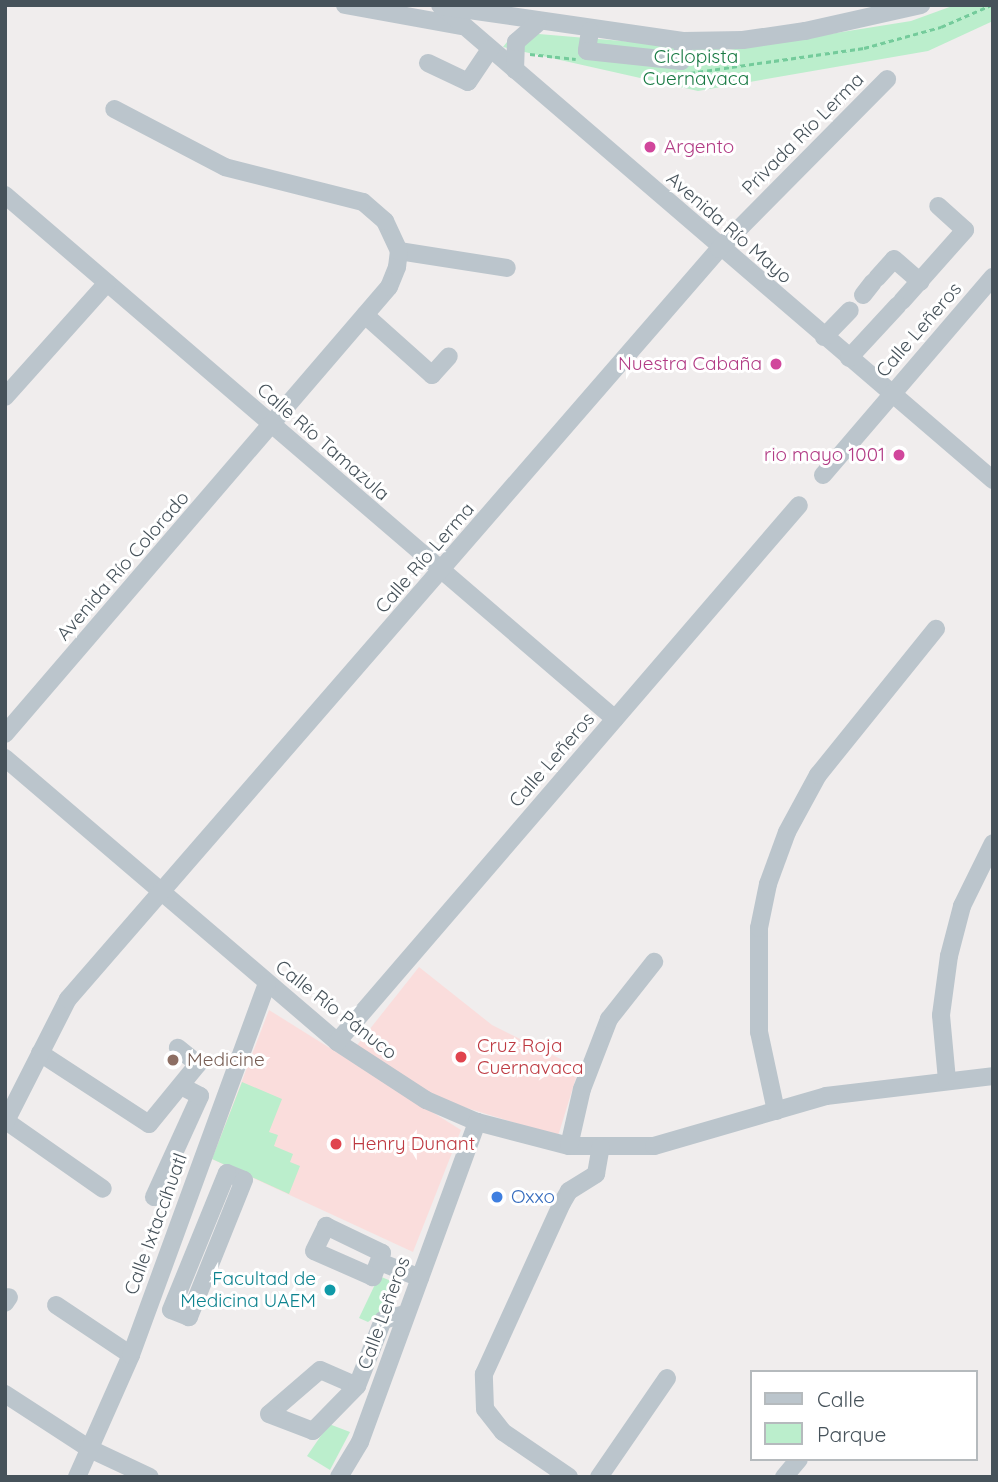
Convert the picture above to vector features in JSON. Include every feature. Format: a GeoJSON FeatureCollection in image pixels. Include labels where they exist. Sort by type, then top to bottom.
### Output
{"type":"FeatureCollection","features":[{"type":"Feature","properties":{"kind":"street"},"geometry":{"type":"LineString","coordinates":[[345,5],[465,27]]}},
{"type":"Feature","properties":{"kind":"street"},"geometry":{"type":"LineString","coordinates":[[439,5],[538,23],[684,41],[780,34],[921,5]]}},
{"type":"Feature","properties":{"kind":"street","name":"Avenida Río Mayo"},"geometry":{"type":"LineString","coordinates":[[439,5],[719,249],[993,480]]}},
{"type":"Feature","properties":{"kind":"street"},"geometry":{"type":"LineString","coordinates":[[515,70],[516,43],[538,23]]}},
{"type":"Feature","properties":{"kind":"street"},"geometry":{"type":"LineString","coordinates":[[428,63],[468,82],[490,49]]}},
{"type":"Feature","properties":{"kind":"street","name":"Privada Río Lerma"},"geometry":{"type":"LineString","coordinates":[[719,249],[887,79]]}},
{"type":"Feature","properties":{"kind":"street"},"geometry":{"type":"LineString","coordinates":[[114,109],[225,167],[363,202],[385,221],[399,251],[507,268]]}},
{"type":"Feature","properties":{"kind":"street","name":"Calle Río Tamazula"},"geometry":{"type":"LineString","coordinates":[[5,195],[615,719]]}},
{"type":"Feature","properties":{"kind":"street"},"geometry":{"type":"LineString","coordinates":[[849,358],[965,230],[938,206]]}},
{"type":"Feature","properties":{"kind":"street","name":"Calle Río Lerma"},"geometry":{"type":"LineString","coordinates":[[6,1122],[68,999],[162,895],[719,249]]}},
{"type":"Feature","properties":{"kind":"street","name":"Avenida Río Colorado"},"geometry":{"type":"LineString","coordinates":[[5,734],[389,287],[399,251]]}},
{"type":"Feature","properties":{"kind":"street"},"geometry":{"type":"LineString","coordinates":[[871,285],[894,259],[920,282]]}},
{"type":"Feature","properties":{"kind":"street","name":"Calle Leñeros"},"geometry":{"type":"LineString","coordinates":[[823,475],[993,277]]}},
{"type":"Feature","properties":{"kind":"street"},"geometry":{"type":"LineString","coordinates":[[5,397],[107,283]]}},
{"type":"Feature","properties":{"kind":"street"},"geometry":{"type":"LineString","coordinates":[[824,337],[850,310]]}},
{"type":"Feature","properties":{"kind":"street"},"geometry":{"type":"LineString","coordinates":[[365,315],[432,375],[449,356]]}},
{"type":"Feature","properties":{"kind":"street","name":"Calle Leñeros"},"geometry":{"type":"LineString","coordinates":[[337,1042],[799,505]]}},
{"type":"Feature","properties":{"kind":"street"},"geometry":{"type":"LineString","coordinates":[[776,1111],[759,1032],[759,928],[768,884],[787,832],[818,775],[936,629]]}},
{"type":"Feature","properties":{"kind":"street","name":"Calle Río Pánuco"},"geometry":{"type":"LineString","coordinates":[[5,758],[337,1042],[415,1094],[477,1122],[569,1146],[654,1146],[826,1096],[993,1076]]}},
{"type":"Feature","properties":{"kind":"street"},"geometry":{"type":"LineString","coordinates":[[947,1080],[941,1015],[949,956],[962,906],[993,843]]}},
{"type":"Feature","properties":{"kind":"street"},"geometry":{"type":"LineString","coordinates":[[569,1146],[582,1089],[609,1019],[654,962]]}},
{"type":"Feature","properties":{"kind":"street","name":"Calle Ixtaccíhuatl"},"geometry":{"type":"LineString","coordinates":[[77,1477],[131,1355],[267,984]]}},
{"type":"Feature","properties":{"kind":"street"},"geometry":{"type":"LineString","coordinates":[[40,1053],[149,1124],[198,1064],[178,1048]]}},
{"type":"Feature","properties":{"kind":"street"},"geometry":{"type":"LineString","coordinates":[[181,1086],[223,1104]]}},
{"type":"Feature","properties":{"kind":"street"},"geometry":{"type":"LineString","coordinates":[[154,1197],[200,1096]]}},
{"type":"Feature","properties":{"kind":"street"},"geometry":{"type":"LineString","coordinates":[[6,1122],[103,1189]]}},
{"type":"Feature","properties":{"kind":"street","name":"Calle Leñeros"},"geometry":{"type":"LineString","coordinates":[[339,1477],[360,1442],[477,1122]]}},
{"type":"Feature","properties":{"kind":"street"},"geometry":{"type":"LineString","coordinates":[[569,1477],[503,1432],[485,1409],[484,1374],[562,1203],[569,1191],[596,1174],[601,1147]]}},
{"type":"Feature","properties":{"kind":"street"},"geometry":{"type":"LineString","coordinates":[[227,1173],[244,1180],[208,1271],[190,1317],[170,1310],[227,1173]]}},
{"type":"Feature","properties":{"kind":"street"},"geometry":{"type":"LineString","coordinates":[[167,1257],[208,1271]]}},
{"type":"Feature","properties":{"kind":"street"},"geometry":{"type":"LineString","coordinates":[[380,1262],[420,1278]]}},
{"type":"Feature","properties":{"kind":"street"},"geometry":{"type":"LineString","coordinates":[[56,1305],[131,1355]]}},
{"type":"Feature","properties":{"kind":"street"},"geometry":{"type":"LineString","coordinates":[[357,1386],[383,1320],[406,1314]]}},
{"type":"Feature","properties":{"kind":"street"},"geometry":{"type":"LineString","coordinates":[[368,1358],[390,1360]]}},
{"type":"Feature","properties":{"kind":"street"},"geometry":{"type":"LineString","coordinates":[[599,1477],[667,1378]]}},
{"type":"Feature","properties":{"kind":"street"},"geometry":{"type":"LineString","coordinates":[[5,1394],[88,1448],[150,1477]]}},
{"type":"Feature","properties":{"kind":"street"},"geometry":{"type":"LineString","coordinates":[[784,1477],[797,1461]]}},
{"type":"Feature","properties":{"kind":"shaded area","name":"Cruz Roja Cuernavaca"},"geometry":{"type":"Polygon","coordinates":[[[419,967],[492,1025],[579,1068],[558,1136],[434,1098],[354,1049],[419,967]]]}},
{"type":"Feature","properties":{"kind":"shaded area","name":"Henry Dunant"},"geometry":{"type":"Polygon","coordinates":[[[269,1010],[461,1130],[413,1252],[212,1159],[269,1010]]]}},
{"type":"Feature","properties":{"kind":"green space","name":"Ciclopista Cuernavaca"},"geometry":{"type":"Polygon","coordinates":[[[955,5],[993,5],[993,21],[928,51],[698,91],[503,47],[515,32],[729,50],[911,21],[955,5]]]}},
{"type":"Feature","properties":{"kind":"green space"},"geometry":{"type":"Polygon","coordinates":[[[242,1082],[282,1099],[269,1132],[278,1135],[274,1146],[293,1154],[290,1162],[300,1166],[289,1194],[212,1159],[242,1082]]]}},
{"type":"Feature","properties":{"kind":"green space"},"geometry":{"type":"Polygon","coordinates":[[[379,1276],[396,1283],[393,1302],[368,1322],[359,1318],[379,1276]]]}},
{"type":"Feature","properties":{"kind":"green space"},"geometry":{"type":"Polygon","coordinates":[[[329,1424],[350,1432],[330,1470],[307,1456],[329,1424]]]}},
{"type":"Feature","properties":{"kind":"place","name":"Argento"},"geometry":{"type":"Point","coordinates":[650,147]}},
{"type":"Feature","properties":{"kind":"place","name":"Nuestra Cabaña"},"geometry":{"type":"Point","coordinates":[776,364]}},
{"type":"Feature","properties":{"kind":"place","name":"rio mayo 1001"},"geometry":{"type":"Point","coordinates":[899,455]}},
{"type":"Feature","properties":{"kind":"place","name":"Cruz Roja Cuernavaca"},"geometry":{"type":"Point","coordinates":[461,1057]}},
{"type":"Feature","properties":{"kind":"place","name":"Medicine"},"geometry":{"type":"Point","coordinates":[173,1060]}},
{"type":"Feature","properties":{"kind":"place","name":"Henry Dunant"},"geometry":{"type":"Point","coordinates":[336,1144]}},
{"type":"Feature","properties":{"kind":"place","name":"Oxxo"},"geometry":{"type":"Point","coordinates":[497,1197]}},
{"type":"Feature","properties":{"kind":"place","name":"Facultad de Medicina UAEM"},"geometry":{"type":"Point","coordinates":[330,1290]}}]}
